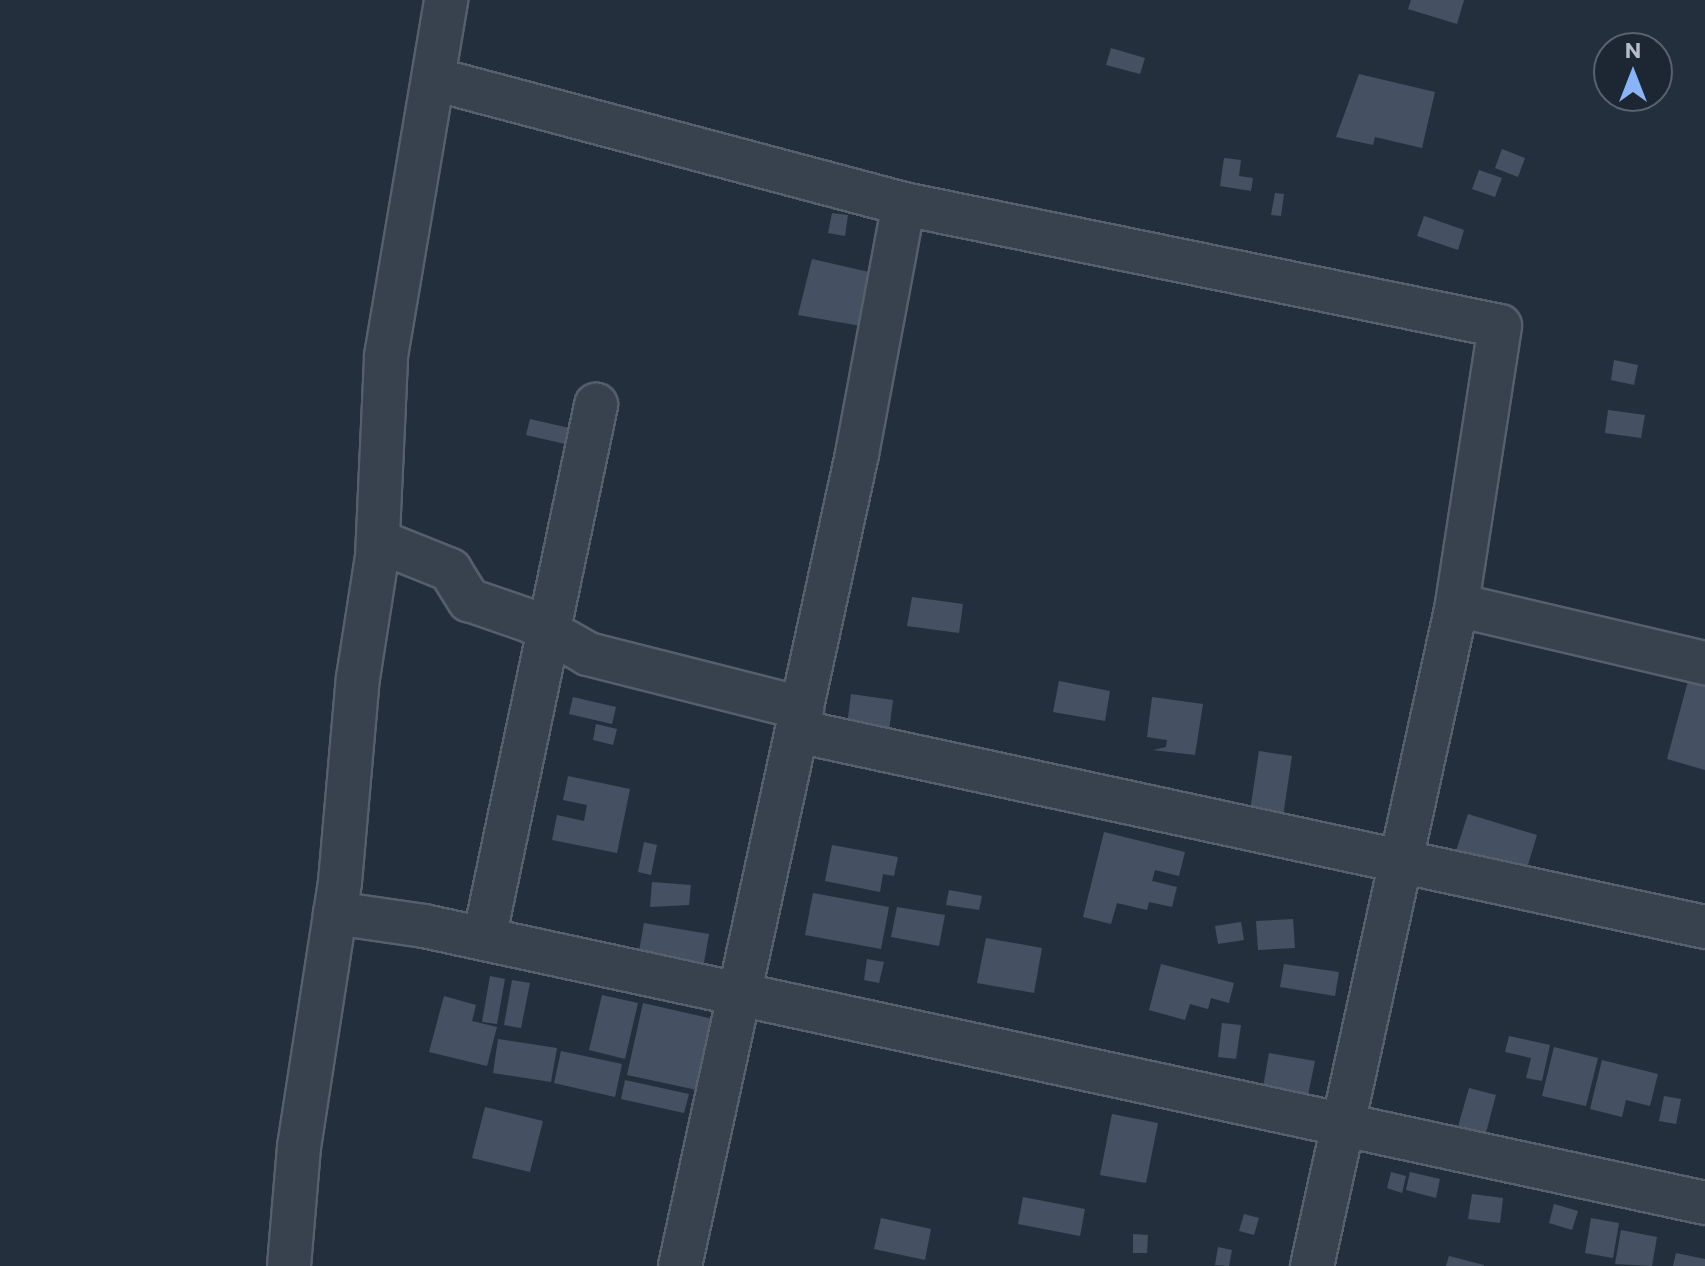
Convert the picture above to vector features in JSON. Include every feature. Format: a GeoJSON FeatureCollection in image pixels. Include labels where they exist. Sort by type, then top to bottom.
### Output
{"type":"FeatureCollection","features":[{"type":"Feature","properties":{"kind":"street"},"geometry":{"type":"LineString","coordinates":[[289,1266],[299,1147],[335,913],[378,541],[386,356],[446,0]]}},
{"type":"Feature","properties":{"kind":"street"},"geometry":{"type":"LineString","coordinates":[[434,79],[904,204],[1500,326],[1457,605],[1312,1266]]}},
{"type":"Feature","properties":{"kind":"street"},"geometry":{"type":"LineString","coordinates":[[680,1266],[799,719],[904,204]]}},
{"type":"Feature","properties":{"kind":"street"},"geometry":{"type":"LineString","coordinates":[[484,939],[551,633],[596,405]]}},
{"type":"Feature","properties":{"kind":"street"},"geometry":{"type":"LineString","coordinates":[[378,541],[450,570],[469,600],[551,633],[588,654],[799,719],[1401,862],[1705,927]]}},
{"type":"Feature","properties":{"kind":"street"},"geometry":{"type":"LineString","coordinates":[[1457,605],[1705,663]]}},
{"type":"Feature","properties":{"kind":"street"},"geometry":{"type":"LineString","coordinates":[[335,913],[484,939],[1705,1203]]}},
{"type":"Feature","properties":{"kind":"building"},"geometry":{"type":"Polygon","coordinates":[[[1411,0],[1464,0],[1457,24],[1408,9],[1411,0]]]}},
{"type":"Feature","properties":{"kind":"building"},"geometry":{"type":"Polygon","coordinates":[[[1111,48],[1145,58],[1140,74],[1106,65],[1111,48]]]}},
{"type":"Feature","properties":{"kind":"building"},"geometry":{"type":"Polygon","coordinates":[[[1359,74],[1435,92],[1422,148],[1375,137],[1373,145],[1336,137],[1359,74]]]}},
{"type":"Feature","properties":{"kind":"building"},"geometry":{"type":"Polygon","coordinates":[[[1502,149],[1525,158],[1518,177],[1495,168],[1502,149]]]}},
{"type":"Feature","properties":{"kind":"building"},"geometry":{"type":"Polygon","coordinates":[[[1224,158],[1241,160],[1239,176],[1253,178],[1251,191],[1220,186],[1224,158]]]}},
{"type":"Feature","properties":{"kind":"building"},"geometry":{"type":"Polygon","coordinates":[[[1479,170],[1502,178],[1495,197],[1472,189],[1479,170]]]}},
{"type":"Feature","properties":{"kind":"building"},"geometry":{"type":"Polygon","coordinates":[[[1275,193],[1284,194],[1281,216],[1271,215],[1275,193]]]}},
{"type":"Feature","properties":{"kind":"building"},"geometry":{"type":"Polygon","coordinates":[[[832,213],[848,215],[845,236],[828,233],[832,213]]]}},
{"type":"Feature","properties":{"kind":"building"},"geometry":{"type":"Polygon","coordinates":[[[1424,216],[1464,230],[1458,250],[1417,236],[1424,216]]]}},
{"type":"Feature","properties":{"kind":"building"},"geometry":{"type":"Polygon","coordinates":[[[812,259],[878,274],[878,329],[798,315],[812,259]]]}},
{"type":"Feature","properties":{"kind":"building"},"geometry":{"type":"Polygon","coordinates":[[[1614,360],[1638,365],[1634,385],[1611,380],[1614,360]]]}},
{"type":"Feature","properties":{"kind":"building"},"geometry":{"type":"Polygon","coordinates":[[[1608,410],[1645,415],[1641,438],[1605,433],[1608,410]]]}},
{"type":"Feature","properties":{"kind":"building"},"geometry":{"type":"Polygon","coordinates":[[[530,419],[604,436],[600,452],[526,435],[530,419]]]}},
{"type":"Feature","properties":{"kind":"building"},"geometry":{"type":"Polygon","coordinates":[[[912,597],[963,604],[959,633],[907,626],[912,597]]]}},
{"type":"Feature","properties":{"kind":"building"},"geometry":{"type":"Polygon","coordinates":[[[1059,681],[1110,691],[1105,721],[1053,712],[1059,681]]]}},
{"type":"Feature","properties":{"kind":"building"},"geometry":{"type":"Polygon","coordinates":[[[1688,681],[1705,685],[1705,770],[1667,759],[1688,681]]]}},
{"type":"Feature","properties":{"kind":"building"},"geometry":{"type":"Polygon","coordinates":[[[851,694],[893,700],[889,731],[847,725],[851,694]]]}},
{"type":"Feature","properties":{"kind":"building"},"geometry":{"type":"Polygon","coordinates":[[[573,697],[616,707],[612,724],[569,714],[573,697]]]}},
{"type":"Feature","properties":{"kind":"building"},"geometry":{"type":"Polygon","coordinates":[[[1152,697],[1203,704],[1195,755],[1153,750],[1166,747],[1167,740],[1147,737],[1152,697]]]}},
{"type":"Feature","properties":{"kind":"building"},"geometry":{"type":"Polygon","coordinates":[[[596,724],[617,729],[613,745],[593,740],[596,724]]]}},
{"type":"Feature","properties":{"kind":"building"},"geometry":{"type":"Polygon","coordinates":[[[1259,751],[1292,756],[1282,823],[1249,818],[1259,751]]]}},
{"type":"Feature","properties":{"kind":"building"},"geometry":{"type":"Polygon","coordinates":[[[568,776],[630,789],[617,853],[552,840],[557,815],[584,821],[587,805],[563,800],[568,776]]]}},
{"type":"Feature","properties":{"kind":"building"},"geometry":{"type":"Polygon","coordinates":[[[1468,814],[1537,835],[1524,878],[1454,857],[1468,814]]]}},
{"type":"Feature","properties":{"kind":"building"},"geometry":{"type":"Polygon","coordinates":[[[1104,832],[1185,852],[1179,876],[1155,870],[1152,881],[1177,887],[1172,907],[1149,902],[1147,910],[1117,903],[1111,924],[1083,917],[1104,832]]]}},
{"type":"Feature","properties":{"kind":"building"},"geometry":{"type":"Polygon","coordinates":[[[644,842],[657,845],[651,875],[638,872],[644,842]]]}},
{"type":"Feature","properties":{"kind":"building"},"geometry":{"type":"Polygon","coordinates":[[[832,845],[898,857],[894,876],[883,874],[880,892],[825,881],[832,845]]]}},
{"type":"Feature","properties":{"kind":"building"},"geometry":{"type":"Polygon","coordinates":[[[652,882],[691,885],[689,905],[650,907],[652,882]]]}},
{"type":"Feature","properties":{"kind":"building"},"geometry":{"type":"Polygon","coordinates":[[[949,890],[982,896],[979,910],[946,905],[949,890]]]}},
{"type":"Feature","properties":{"kind":"building"},"geometry":{"type":"Polygon","coordinates":[[[813,893],[889,907],[881,949],[805,935],[813,893]]]}},
{"type":"Feature","properties":{"kind":"building"},"geometry":{"type":"Polygon","coordinates":[[[897,907],[945,915],[939,946],[891,937],[897,907]]]}},
{"type":"Feature","properties":{"kind":"building"},"geometry":{"type":"Polygon","coordinates":[[[1293,919],[1295,948],[1258,950],[1256,921],[1293,919]]]}},
{"type":"Feature","properties":{"kind":"building"},"geometry":{"type":"Polygon","coordinates":[[[1241,922],[1244,940],[1218,944],[1215,926],[1241,922]]]}},
{"type":"Feature","properties":{"kind":"building"},"geometry":{"type":"Polygon","coordinates":[[[644,923],[709,934],[703,968],[638,957],[644,923]]]}},
{"type":"Feature","properties":{"kind":"building"},"geometry":{"type":"Polygon","coordinates":[[[986,938],[1042,948],[1034,993],[977,983],[986,938]]]}},
{"type":"Feature","properties":{"kind":"building"},"geometry":{"type":"Polygon","coordinates":[[[867,959],[884,962],[879,983],[864,980],[867,959]]]}},
{"type":"Feature","properties":{"kind":"building"},"geometry":{"type":"Polygon","coordinates":[[[1161,964],[1234,983],[1229,1003],[1211,998],[1208,1009],[1190,1004],[1185,1020],[1149,1010],[1161,964]]]}},
{"type":"Feature","properties":{"kind":"building"},"geometry":{"type":"Polygon","coordinates":[[[1284,964],[1339,972],[1335,996],[1280,987],[1284,964]]]}},
{"type":"Feature","properties":{"kind":"building"},"geometry":{"type":"Polygon","coordinates":[[[490,976],[505,979],[497,1024],[482,1022],[490,976]]]}},
{"type":"Feature","properties":{"kind":"building"},"geometry":{"type":"Polygon","coordinates":[[[512,980],[530,983],[521,1028],[504,1025],[512,980]]]}},
{"type":"Feature","properties":{"kind":"building"},"geometry":{"type":"Polygon","coordinates":[[[602,995],[638,1003],[625,1059],[589,1050],[602,995]]]}},
{"type":"Feature","properties":{"kind":"building"},"geometry":{"type":"Polygon","coordinates":[[[444,996],[476,1005],[472,1021],[497,1027],[487,1066],[429,1052],[444,996]]]}},
{"type":"Feature","properties":{"kind":"building"},"geometry":{"type":"Polygon","coordinates":[[[643,1003],[713,1019],[697,1090],[627,1075],[643,1003]]]}},
{"type":"Feature","properties":{"kind":"building"},"geometry":{"type":"Polygon","coordinates":[[[1222,1023],[1241,1025],[1236,1059],[1218,1057],[1222,1023]]]}},
{"type":"Feature","properties":{"kind":"building"},"geometry":{"type":"Polygon","coordinates":[[[1509,1036],[1550,1045],[1542,1081],[1526,1078],[1531,1058],[1505,1052],[1509,1036]]]}},
{"type":"Feature","properties":{"kind":"building"},"geometry":{"type":"Polygon","coordinates":[[[498,1039],[557,1048],[551,1082],[493,1073],[498,1039]]]}},
{"type":"Feature","properties":{"kind":"building"},"geometry":{"type":"Polygon","coordinates":[[[1554,1047],[1598,1058],[1586,1106],[1542,1096],[1554,1047]]]}},
{"type":"Feature","properties":{"kind":"building"},"geometry":{"type":"Polygon","coordinates":[[[561,1051],[622,1064],[615,1097],[554,1083],[561,1051]]]}},
{"type":"Feature","properties":{"kind":"building"},"geometry":{"type":"Polygon","coordinates":[[[1269,1053],[1315,1061],[1308,1095],[1263,1087],[1269,1053]]]}},
{"type":"Feature","properties":{"kind":"building"},"geometry":{"type":"Polygon","coordinates":[[[1602,1060],[1658,1074],[1650,1106],[1626,1100],[1622,1117],[1590,1109],[1602,1060]]]}},
{"type":"Feature","properties":{"kind":"building"},"geometry":{"type":"Polygon","coordinates":[[[625,1080],[689,1094],[684,1113],[621,1099],[625,1080]]]}},
{"type":"Feature","properties":{"kind":"building"},"geometry":{"type":"Polygon","coordinates":[[[1469,1088],[1496,1095],[1483,1144],[1455,1137],[1469,1088]]]}},
{"type":"Feature","properties":{"kind":"building"},"geometry":{"type":"Polygon","coordinates":[[[1664,1096],[1681,1099],[1676,1124],[1659,1121],[1664,1096]]]}},
{"type":"Feature","properties":{"kind":"building"},"geometry":{"type":"Polygon","coordinates":[[[485,1107],[543,1121],[530,1172],[472,1158],[485,1107]]]}},
{"type":"Feature","properties":{"kind":"building"},"geometry":{"type":"Polygon","coordinates":[[[1112,1114],[1158,1123],[1146,1183],[1100,1175],[1112,1114]]]}},
{"type":"Feature","properties":{"kind":"building"},"geometry":{"type":"Polygon","coordinates":[[[1391,1172],[1406,1176],[1402,1193],[1387,1188],[1391,1172]]]}},
{"type":"Feature","properties":{"kind":"building"},"geometry":{"type":"Polygon","coordinates":[[[1410,1172],[1440,1179],[1436,1198],[1406,1190],[1410,1172]]]}},
{"type":"Feature","properties":{"kind":"building"},"geometry":{"type":"Polygon","coordinates":[[[1472,1194],[1503,1198],[1500,1223],[1468,1219],[1472,1194]]]}},
{"type":"Feature","properties":{"kind":"building"},"geometry":{"type":"Polygon","coordinates":[[[1023,1197],[1085,1209],[1080,1236],[1018,1224],[1023,1197]]]}},
{"type":"Feature","properties":{"kind":"building"},"geometry":{"type":"Polygon","coordinates":[[[1554,1204],[1578,1211],[1572,1230],[1549,1223],[1554,1204]]]}},
{"type":"Feature","properties":{"kind":"building"},"geometry":{"type":"Polygon","coordinates":[[[1244,1214],[1259,1218],[1254,1235],[1239,1231],[1244,1214]]]}},
{"type":"Feature","properties":{"kind":"building"},"geometry":{"type":"Polygon","coordinates":[[[881,1218],[931,1229],[925,1260],[874,1249],[881,1218]]]}},
{"type":"Feature","properties":{"kind":"building"},"geometry":{"type":"Polygon","coordinates":[[[1591,1218],[1619,1223],[1613,1258],[1585,1253],[1591,1218]]]}},
{"type":"Feature","properties":{"kind":"building"},"geometry":{"type":"Polygon","coordinates":[[[1621,1230],[1657,1237],[1652,1266],[1615,1264],[1621,1230]]]}},
{"type":"Feature","properties":{"kind":"building"},"geometry":{"type":"Polygon","coordinates":[[[1133,1234],[1148,1235],[1147,1253],[1133,1253],[1133,1234]]]}},
{"type":"Feature","properties":{"kind":"building"},"geometry":{"type":"Polygon","coordinates":[[[1218,1247],[1232,1250],[1229,1266],[1215,1265],[1218,1247]]]}},
{"type":"Feature","properties":{"kind":"building"},"geometry":{"type":"Polygon","coordinates":[[[1676,1253],[1705,1259],[1705,1266],[1673,1266],[1676,1253]]]}},
{"type":"Feature","properties":{"kind":"building"},"geometry":{"type":"Polygon","coordinates":[[[1449,1256],[1484,1265],[1484,1266],[1446,1266],[1449,1256]]]}}]}
